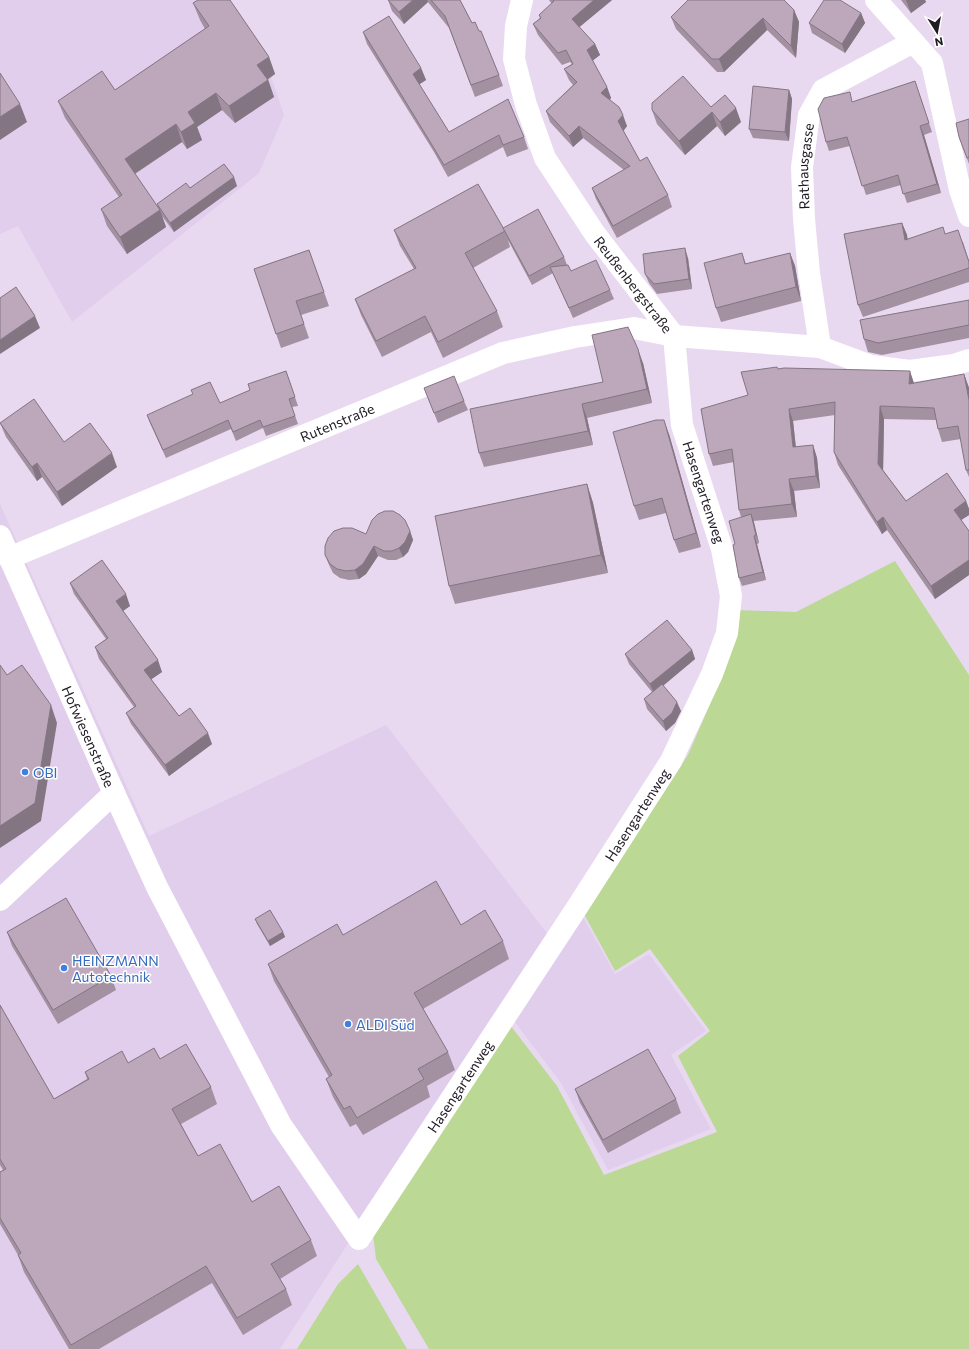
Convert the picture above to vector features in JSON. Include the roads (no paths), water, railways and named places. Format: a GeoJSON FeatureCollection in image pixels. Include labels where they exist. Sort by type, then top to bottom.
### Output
{"type":"FeatureCollection","features":[{"type":"Feature","properties":{"kind":"street","name":"Reußenbergstraße"},"geometry":{"type":"LineString","coordinates":[[522,0],[516,26],[514,59],[526,105],[545,158],[595,234],[674,336],[820,347],[871,366],[910,371],[954,365],[969,360]]}},
{"type":"Feature","properties":{"kind":"street"},"geometry":{"type":"LineString","coordinates":[[876,0],[932,63],[960,190],[969,216]]}},
{"type":"Feature","properties":{"kind":"street","name":"Rathausgasse"},"geometry":{"type":"LineString","coordinates":[[820,347],[804,219],[802,167],[809,115],[823,90],[914,42]]}},
{"type":"Feature","properties":{"kind":"street","name":"Rutenstraße"},"geometry":{"type":"LineString","coordinates":[[9,558],[502,353],[575,337],[634,328],[674,336]]}},
{"type":"Feature","properties":{"kind":"street","name":"Hasengartenweg"},"geometry":{"type":"LineString","coordinates":[[114,793],[157,887],[281,1125],[359,1239],[578,906],[671,761],[712,674],[727,633],[731,596],[722,549],[682,424],[674,336]]}},
{"type":"Feature","properties":{"kind":"street","name":"Hofwiesenstraße"},"geometry":{"type":"LineString","coordinates":[[0,536],[114,793],[0,900]]}},
{"type":"Feature","properties":{"kind":"place","name":"OBI"},"geometry":{"type":"Point","coordinates":[25,772]}},
{"type":"Feature","properties":{"kind":"place","name":"HEINZMANN Autotechnik"},"geometry":{"type":"Point","coordinates":[64,968]}},
{"type":"Feature","properties":{"kind":"place","name":"ALDI Süd"},"geometry":{"type":"Point","coordinates":[348,1024]}}]}
